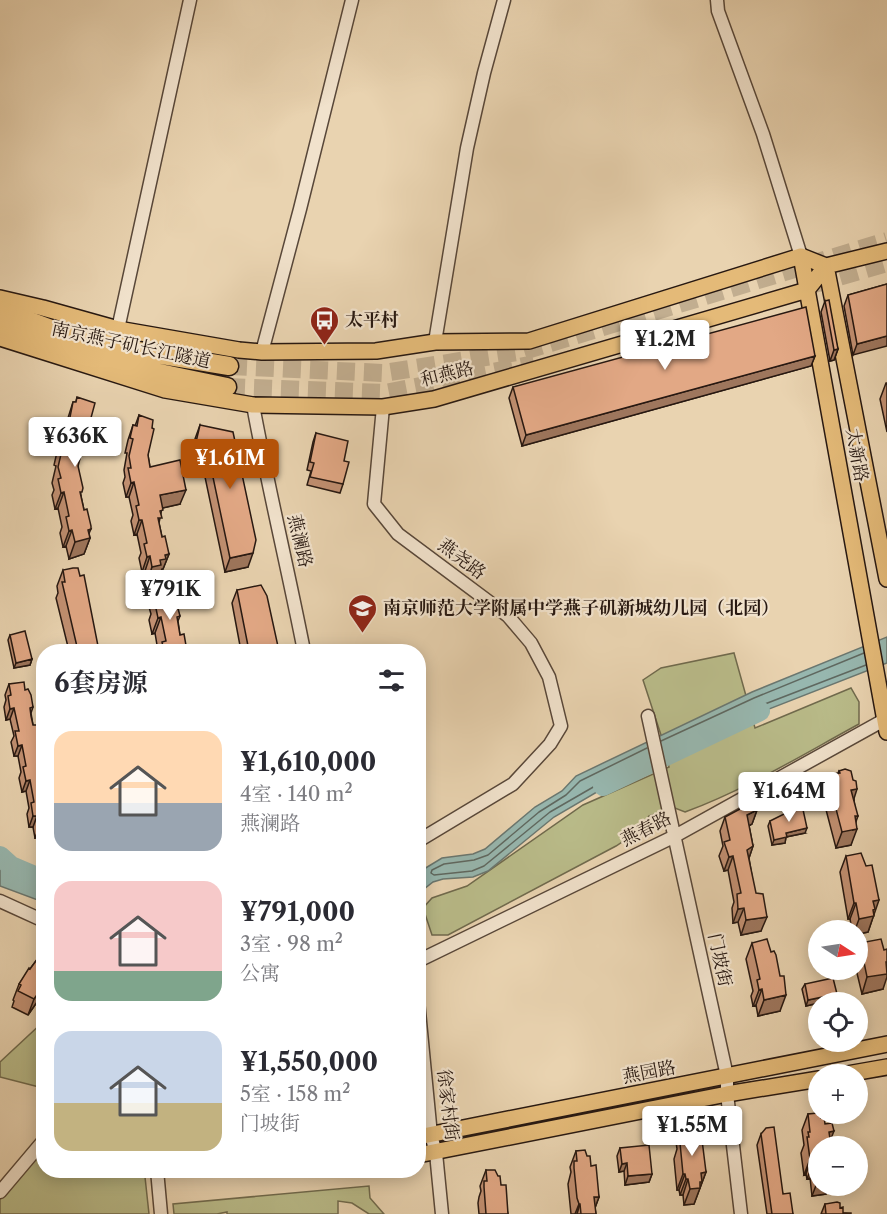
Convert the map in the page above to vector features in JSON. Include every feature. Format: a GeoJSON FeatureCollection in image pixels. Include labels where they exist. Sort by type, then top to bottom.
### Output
{"type":"FeatureCollection","features":[{"type":"Feature","properties":{"kind":"highway","name":"南京燕子矶长江隧道"},"geometry":{"type":"LineString","coordinates":[[0,310],[71,334],[138,351],[229,366]]}},
{"type":"Feature","properties":{"kind":"highway","name":"南京燕子矶长江隧道"},"geometry":{"type":"LineString","coordinates":[[0,328],[131,367],[227,387]]}},
{"type":"Feature","properties":{"kind":"main road"},"geometry":{"type":"LineString","coordinates":[[807,290],[826,267],[887,251]]}},
{"type":"Feature","properties":{"kind":"main road"},"geometry":{"type":"LineString","coordinates":[[0,298],[118,329],[262,352],[376,351],[435,342],[529,340],[801,256],[826,267]]}},
{"type":"Feature","properties":{"kind":"main road","name":"太新路"},"geometry":{"type":"LineString","coordinates":[[801,256],[885,719]]}},
{"type":"Feature","properties":{"kind":"main road","name":"太新路"},"geometry":{"type":"LineString","coordinates":[[826,267],[887,579]]}},
{"type":"Feature","properties":{"kind":"main road","name":"和燕路"},"geometry":{"type":"LineString","coordinates":[[0,338],[165,390],[253,405],[383,407],[434,399],[807,290]]}},
{"type":"Feature","properties":{"kind":"main road","name":"燕园路"},"geometry":{"type":"LineString","coordinates":[[426,1136],[887,1044]]}},
{"type":"Feature","properties":{"kind":"main road"},"geometry":{"type":"LineString","coordinates":[[868,1070],[887,1067]]}},
{"type":"Feature","properties":{"kind":"main road","name":"燕园路"},"geometry":{"type":"LineString","coordinates":[[426,1154],[727,1094],[808,1081]]}},
{"type":"Feature","properties":{"kind":"street"},"geometry":{"type":"LineString","coordinates":[[118,329],[190,0]]}},
{"type":"Feature","properties":{"kind":"street"},"geometry":{"type":"LineString","coordinates":[[262,352],[352,0]]}},
{"type":"Feature","properties":{"kind":"street"},"geometry":{"type":"LineString","coordinates":[[435,342],[467,148],[504,0]]}},
{"type":"Feature","properties":{"kind":"street"},"geometry":{"type":"LineString","coordinates":[[717,0],[718,11],[763,135],[801,256]]}},
{"type":"Feature","properties":{"kind":"street","name":"燕澜路"},"geometry":{"type":"LineString","coordinates":[[253,405],[264,467],[289,571],[303,644]]}},
{"type":"Feature","properties":{"kind":"street","name":"燕尧路"},"geometry":{"type":"LineString","coordinates":[[383,407],[374,504],[398,534],[508,616],[531,643],[549,677],[561,726],[550,744],[513,784],[426,836]]}},
{"type":"Feature","properties":{"kind":"street","name":"门坡街"},"geometry":{"type":"LineString","coordinates":[[648,716],[727,1076],[727,1094],[741,1214]]}},
{"type":"Feature","properties":{"kind":"street","name":"燕春路"},"geometry":{"type":"LineString","coordinates":[[426,957],[675,836],[885,719]]}},
{"type":"Feature","properties":{"kind":"street"},"geometry":{"type":"LineString","coordinates":[[0,901],[36,917]]}},
{"type":"Feature","properties":{"kind":"street","name":"徐家村街"},"geometry":{"type":"LineString","coordinates":[[426,1138],[436,1153],[442,1214]]}},
{"type":"Feature","properties":{"kind":"street"},"geometry":{"type":"LineString","coordinates":[[0,1192],[36,1149]]}},
{"type":"Feature","properties":{"kind":"street"},"geometry":{"type":"LineString","coordinates":[[158,1178],[161,1214]]}},
{"type":"Feature","properties":{"kind":"green space"},"geometry":{"type":"Polygon","coordinates":[[[734,653],[755,728],[851,688],[859,702],[859,724],[773,771],[707,803],[685,812],[675,808],[649,816],[640,830],[616,846],[448,935],[432,935],[426,917],[426,905],[432,898],[467,886],[583,805],[669,767],[643,680],[661,668],[734,653]]]}},
{"type":"Feature","properties":{"kind":"green space"},"geometry":{"type":"Polygon","coordinates":[[[36,1029],[36,1086],[0,1077],[0,1062],[36,1029]]]}},
{"type":"Feature","properties":{"kind":"green space"},"geometry":{"type":"Polygon","coordinates":[[[36,1153],[36,1178],[145,1178],[149,1214],[0,1214],[0,1197],[36,1153]]]}},
{"type":"Feature","properties":{"kind":"green space"},"geometry":{"type":"Polygon","coordinates":[[[369,1186],[370,1198],[384,1214],[369,1214],[352,1203],[338,1201],[338,1214],[227,1214],[227,1212],[174,1214],[173,1204],[369,1186]]]}},
{"type":"Feature","properties":{"kind":"water"},"geometry":{"type":"Polygon","coordinates":[[[887,637],[887,663],[728,725],[631,772],[554,817],[488,871],[473,877],[443,879],[426,888],[426,868],[442,858],[473,854],[485,849],[535,807],[562,791],[576,776],[752,692],[887,637]]]}},
{"type":"Feature","properties":{"kind":"water"},"geometry":{"type":"Polygon","coordinates":[[[0,861],[36,873],[36,899],[0,886],[0,861]]]}},
{"type":"Feature","properties":{"kind":"building"},"geometry":{"type":"Polygon","coordinates":[[[887,284],[887,336],[857,344],[848,295],[887,284]]]}},
{"type":"Feature","properties":{"kind":"building"},"geometry":{"type":"Polygon","coordinates":[[[829,300],[838,349],[834,350],[825,301],[829,300]]]}},
{"type":"Feature","properties":{"kind":"building"},"geometry":{"type":"Polygon","coordinates":[[[806,307],[815,356],[526,435],[513,387],[806,307]]]}},
{"type":"Feature","properties":{"kind":"building"},"geometry":{"type":"Polygon","coordinates":[[[77,397],[95,403],[78,466],[83,488],[80,492],[91,526],[88,530],[90,538],[75,542],[72,530],[69,531],[66,517],[69,516],[64,492],[61,493],[58,467],[62,450],[59,449],[63,436],[66,437],[73,402],[76,402],[77,397]]]}},
{"type":"Feature","properties":{"kind":"building"},"geometry":{"type":"Polygon","coordinates":[[[139,415],[153,420],[152,428],[154,429],[148,455],[150,467],[180,460],[186,490],[160,495],[163,510],[160,511],[162,518],[158,518],[169,554],[165,555],[166,559],[160,560],[161,565],[152,567],[144,544],[147,543],[136,506],[139,505],[134,482],[131,483],[128,468],[131,468],[129,456],[133,439],[130,438],[133,425],[137,426],[139,415]]]}},
{"type":"Feature","properties":{"kind":"building"},"geometry":{"type":"Polygon","coordinates":[[[200,425],[233,432],[256,540],[253,553],[230,558],[206,444],[196,442],[200,425]]]}},
{"type":"Feature","properties":{"kind":"building"},"geometry":{"type":"Polygon","coordinates":[[[316,433],[348,441],[344,461],[349,462],[343,484],[310,477],[314,463],[310,462],[316,433]]]}},
{"type":"Feature","properties":{"kind":"building"},"geometry":{"type":"Polygon","coordinates":[[[78,568],[80,576],[84,575],[98,644],[76,644],[62,582],[65,582],[63,570],[78,568]]]}},
{"type":"Feature","properties":{"kind":"building"},"geometry":{"type":"Polygon","coordinates":[[[261,585],[267,596],[277,644],[248,644],[237,590],[261,585]]]}},
{"type":"Feature","properties":{"kind":"building"},"geometry":{"type":"Polygon","coordinates":[[[171,589],[180,616],[177,617],[180,635],[184,634],[186,644],[162,644],[162,642],[166,641],[161,617],[158,618],[155,591],[171,589]]]}},
{"type":"Feature","properties":{"kind":"building"},"geometry":{"type":"Polygon","coordinates":[[[25,631],[32,659],[16,663],[10,635],[25,631]]]}},
{"type":"Feature","properties":{"kind":"building"},"geometry":{"type":"Polygon","coordinates":[[[24,682],[25,690],[28,689],[31,695],[33,707],[30,708],[31,716],[33,725],[36,725],[36,816],[33,816],[31,803],[34,802],[30,780],[26,781],[23,767],[26,766],[22,745],[18,746],[15,731],[19,731],[14,708],[10,709],[9,684],[24,682]]]}},
{"type":"Feature","properties":{"kind":"building"},"geometry":{"type":"Polygon","coordinates":[[[845,769],[851,771],[853,780],[856,781],[857,789],[851,790],[858,816],[855,816],[857,829],[842,832],[830,786],[832,786],[830,775],[840,773],[839,771],[845,769]]]}},
{"type":"Feature","properties":{"kind":"building"},"geometry":{"type":"Polygon","coordinates":[[[753,802],[757,810],[747,815],[753,846],[747,850],[756,893],[763,894],[767,917],[746,920],[744,908],[738,909],[737,894],[741,893],[733,856],[729,857],[724,842],[730,840],[725,817],[753,802]]]}},
{"type":"Feature","properties":{"kind":"building"},"geometry":{"type":"Polygon","coordinates":[[[802,805],[807,828],[786,833],[787,837],[774,840],[770,821],[802,805]]]}},
{"type":"Feature","properties":{"kind":"building"},"geometry":{"type":"Polygon","coordinates":[[[861,853],[866,866],[872,865],[879,900],[873,901],[874,916],[859,919],[846,856],[861,853]]]}},
{"type":"Feature","properties":{"kind":"building"},"geometry":{"type":"Polygon","coordinates":[[[767,939],[771,952],[774,951],[776,955],[780,976],[784,976],[786,995],[764,1000],[762,989],[759,990],[757,980],[760,979],[752,943],[767,939]]]}},
{"type":"Feature","properties":{"kind":"building"},"geometry":{"type":"Polygon","coordinates":[[[881,939],[884,950],[887,949],[887,974],[868,977],[868,941],[881,939]]]}},
{"type":"Feature","properties":{"kind":"building"},"geometry":{"type":"Polygon","coordinates":[[[36,961],[36,996],[34,999],[18,991],[21,985],[19,984],[36,961]]]}},
{"type":"Feature","properties":{"kind":"building"},"geometry":{"type":"Polygon","coordinates":[[[834,980],[836,992],[808,992],[808,1000],[805,984],[834,980]]]}},
{"type":"Feature","properties":{"kind":"building"},"geometry":{"type":"Polygon","coordinates":[[[809,1124],[832,1124],[834,1131],[829,1132],[830,1136],[809,1136],[808,1132],[810,1132],[809,1124]]]}},
{"type":"Feature","properties":{"kind":"building"},"geometry":{"type":"Polygon","coordinates":[[[691,1125],[696,1131],[697,1141],[702,1140],[706,1172],[701,1173],[700,1188],[690,1189],[688,1179],[683,1174],[680,1143],[682,1143],[681,1137],[683,1136],[682,1126],[691,1125]]]}},
{"type":"Feature","properties":{"kind":"building"},"geometry":{"type":"Polygon","coordinates":[[[774,1127],[783,1194],[790,1193],[793,1214],[772,1214],[761,1134],[766,1128],[774,1127]]]}},
{"type":"Feature","properties":{"kind":"building"},"geometry":{"type":"Polygon","coordinates":[[[649,1145],[652,1174],[628,1176],[627,1163],[622,1164],[620,1148],[649,1145]]]}},
{"type":"Feature","properties":{"kind":"building"},"geometry":{"type":"Polygon","coordinates":[[[585,1150],[587,1156],[590,1156],[591,1166],[596,1165],[599,1197],[594,1197],[596,1214],[581,1214],[577,1198],[574,1161],[577,1161],[576,1151],[585,1150]]]}},
{"type":"Feature","properties":{"kind":"building"},"geometry":{"type":"Polygon","coordinates":[[[486,1170],[495,1170],[500,1176],[501,1185],[506,1185],[508,1214],[486,1214],[484,1181],[487,1181],[486,1170]]]}},
{"type":"Feature","properties":{"kind":"building"},"geometry":{"type":"Polygon","coordinates":[[[840,1203],[840,1208],[843,1207],[843,1213],[851,1214],[826,1214],[825,1204],[840,1203]]]}},
{"type":"Feature","properties":{"kind":"waterway"},"geometry":{"type":"LineString","coordinates":[[603,786],[760,711]]}},
{"type":"Feature","properties":{"kind":"waterway"},"geometry":{"type":"LineString","coordinates":[[0,856],[11,866],[36,877]]}},
{"type":"Feature","properties":{"kind":"tunnel"},"geometry":{"type":"LineString","coordinates":[[229,366],[384,373],[524,351],[887,241]]}},
{"type":"Feature","properties":{"kind":"tunnel"},"geometry":{"type":"LineString","coordinates":[[814,284],[887,263]]}},
{"type":"Feature","properties":{"kind":"tunnel"},"geometry":{"type":"LineString","coordinates":[[227,387],[385,393],[534,364]]}},
{"type":"Feature","properties":{"kind":"place","name":"太平村"},"geometry":{"type":"Point","coordinates":[324,346]}},
{"type":"Feature","properties":{"kind":"place","name":"南京师范大学附属中学燕子矶新城幼儿园（北园）"},"geometry":{"type":"Point","coordinates":[362,634]}}]}
